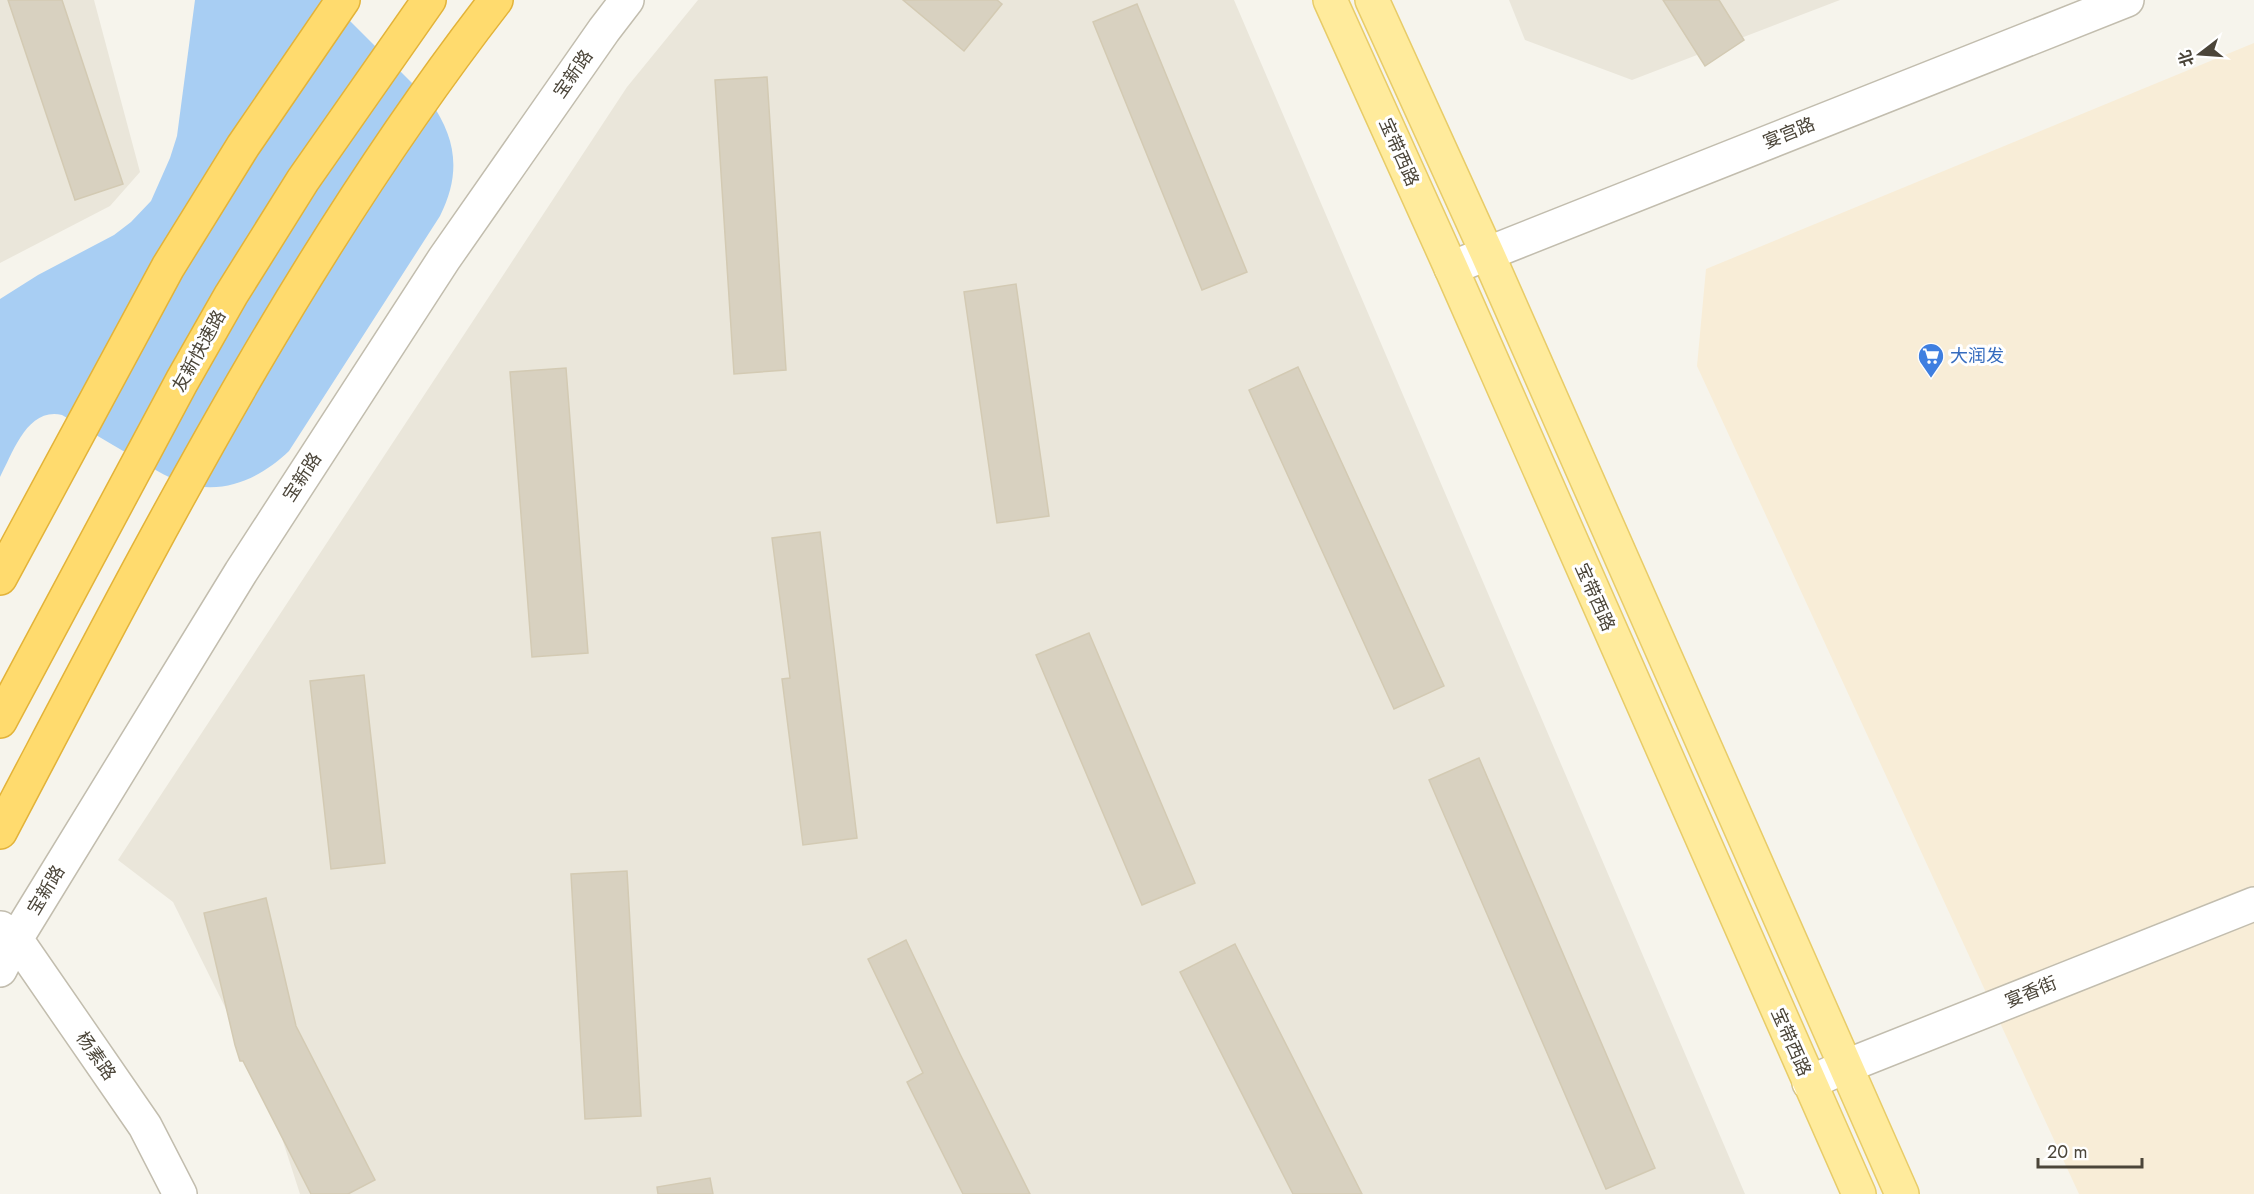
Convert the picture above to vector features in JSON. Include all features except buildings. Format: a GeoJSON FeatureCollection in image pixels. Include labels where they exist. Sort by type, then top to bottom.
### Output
{"type":"FeatureCollection","features":[{"type":"Feature","properties":{"kind":"highway"},"geometry":{"type":"LineString","coordinates":[[0,578],[168,267],[243,146],[343,0]]}},
{"type":"Feature","properties":{"kind":"highway","name":"友新快速路"},"geometry":{"type":"LineString","coordinates":[[0,721],[182,381],[231,295],[303,180],[429,0]]}},
{"type":"Feature","properties":{"kind":"highway"},"geometry":{"type":"LineString","coordinates":[[0,832],[161,527],[254,361],[378,163],[496,0]]}},
{"type":"Feature","properties":{"kind":"main road","name":"宝带西路"},"geometry":{"type":"LineString","coordinates":[[1330,0],[1451,268],[1859,1194]]}},
{"type":"Feature","properties":{"kind":"main road"},"geometry":{"type":"LineString","coordinates":[[1372,0],[1902,1194]]}},
{"type":"Feature","properties":{"kind":"street","name":"宝新路"},"geometry":{"type":"LineString","coordinates":[[0,970],[8,933],[241,572],[444,259],[627,0]]}},
{"type":"Feature","properties":{"kind":"street","name":"宴宫路"},"geometry":{"type":"LineString","coordinates":[[1451,268],[2127,0]]}},
{"type":"Feature","properties":{"kind":"street","name":"宴香街"},"geometry":{"type":"LineString","coordinates":[[1809,1083],[1844,1066],[2254,904]]}},
{"type":"Feature","properties":{"kind":"street","name":"杨素路"},"geometry":{"type":"LineString","coordinates":[[8,933],[144,1126],[180,1194]]}},
{"type":"Feature","properties":{"kind":"shaded area"},"geometry":{"type":"Polygon","coordinates":[[[0,0],[94,0],[140,172],[110,206],[0,263],[0,0]]]}},
{"type":"Feature","properties":{"kind":"shaded area"},"geometry":{"type":"Polygon","coordinates":[[[698,0],[1234,0],[1745,1194],[300,1194],[267,1092],[173,902],[118,860],[627,87],[698,0]]]}},
{"type":"Feature","properties":{"kind":"shaded area"},"geometry":{"type":"Polygon","coordinates":[[[1509,0],[1840,0],[1632,80],[1525,40],[1509,0]]]}},
{"type":"Feature","properties":{"kind":"shaded area"},"geometry":{"type":"Polygon","coordinates":[[[2254,43],[2254,1194],[2079,1194],[1697,366],[1706,269],[2254,43]]]}},
{"type":"Feature","properties":{"kind":"water"},"geometry":{"type":"Polygon","coordinates":[[[195,0],[329,0],[430,101],[439,115],[451,143],[453,157],[451,186],[447,201],[440,216],[289,451],[266,469],[241,482],[227,486],[213,487],[184,483],[170,478],[62,415],[50,414],[30,425],[16,445],[0,477],[0,299],[38,275],[114,235],[131,222],[151,201],[177,136],[195,0]]]}},
{"type":"Feature","properties":{"kind":"place","name":"大润发"},"geometry":{"type":"Point","coordinates":[1931,379]}}]}
